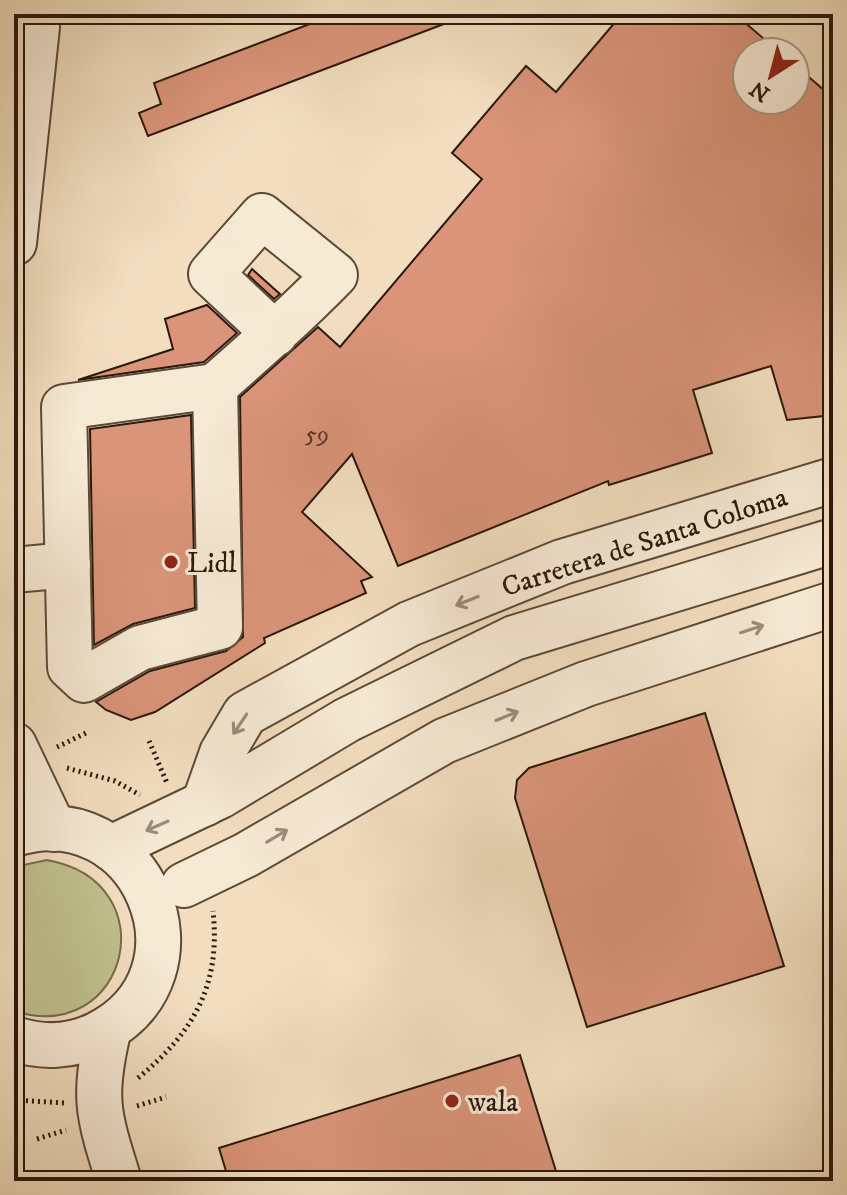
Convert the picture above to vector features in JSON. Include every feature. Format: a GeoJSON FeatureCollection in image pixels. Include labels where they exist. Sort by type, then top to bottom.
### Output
{"type":"FeatureCollection","features":[{"type":"Feature","properties":{"kind":"street"},"geometry":{"type":"LineString","coordinates":[[14,243],[41,25]]}},
{"type":"Feature","properties":{"kind":"street"},"geometry":{"type":"LineString","coordinates":[[215,386],[220,627],[140,648],[84,680],[70,667],[64,407],[215,386],[275,334]]}},
{"type":"Feature","properties":{"kind":"street","name":"Carretera de Santa Coloma"},"geometry":{"type":"LineString","coordinates":[[204,804],[222,753],[245,714],[409,624],[562,562],[833,480]]}},
{"type":"Feature","properties":{"kind":"street","name":"Carretera de Santa Coloma"},"geometry":{"type":"LineString","coordinates":[[111,848],[204,804],[276,765],[347,720],[514,638],[833,541]]}},
{"type":"Feature","properties":{"kind":"street"},"geometry":{"type":"LineString","coordinates":[[14,570],[68,565]]}},
{"type":"Feature","properties":{"kind":"street","name":"Carretera de Santa Coloma"},"geometry":{"type":"LineString","coordinates":[[184,885],[246,855],[444,741],[586,684],[833,604]]}},
{"type":"Feature","properties":{"kind":"street"},"geometry":{"type":"LineString","coordinates":[[14,745],[34,832],[84,834],[111,848],[140,876],[153,904],[157,924],[157,954],[148,983],[132,1008],[109,1028],[71,1043],[27,1042]]}},
{"type":"Feature","properties":{"kind":"street","name":"Carretera de Santa Coloma"},"geometry":{"type":"LineString","coordinates":[[157,924],[276,765]]}},
{"type":"Feature","properties":{"kind":"street"},"geometry":{"type":"LineString","coordinates":[[109,1028],[97,1075],[97,1105],[119,1181]]}},
{"type":"Feature","properties":{"kind":"street"},"geometry":{"type":"LineString","coordinates":[[27,1042],[65,1064],[97,1105]]}},
{"type":"Feature","properties":{"kind":"green space"},"geometry":{"type":"Polygon","coordinates":[[[47,860],[85,874],[109,898],[120,927],[119,957],[107,985],[84,1006],[53,1016],[14,1011],[14,867],[47,860]]]}},
{"type":"Feature","properties":{"kind":"building"},"geometry":{"type":"Polygon","coordinates":[[[336,14],[465,16],[148,136],[139,113],[161,104],[154,83],[336,14]]]}},
{"type":"Feature","properties":{"kind":"building"},"geometry":{"type":"Polygon","coordinates":[[[622,14],[735,14],[760,36],[731,36],[731,116],[811,116],[811,79],[833,98],[833,415],[787,420],[771,366],[693,390],[712,453],[609,485],[608,481],[398,566],[352,454],[302,512],[372,577],[361,581],[366,593],[264,638],[265,643],[155,712],[131,720],[106,710],[96,702],[150,671],[226,651],[243,637],[240,397],[318,327],[340,347],[482,179],[452,153],[526,66],[556,92],[622,14]]]}},
{"type":"Feature","properties":{"kind":"building"},"geometry":{"type":"Polygon","coordinates":[[[252,269],[280,294],[274,299],[248,275],[252,269]]]}},
{"type":"Feature","properties":{"kind":"building"},"geometry":{"type":"Polygon","coordinates":[[[207,305],[237,333],[204,362],[78,380],[173,349],[165,319],[207,305]]]}},
{"type":"Feature","properties":{"kind":"building"},"geometry":{"type":"Polygon","coordinates":[[[191,415],[195,608],[133,624],[94,645],[90,429],[191,415]]]}},
{"type":"Feature","properties":{"kind":"building"},"geometry":{"type":"Polygon","coordinates":[[[705,713],[784,966],[587,1027],[515,798],[517,780],[529,768],[705,713]]]}},
{"type":"Feature","properties":{"kind":"building","name":"wala"},"geometry":{"type":"Polygon","coordinates":[[[520,1055],[559,1181],[229,1181],[219,1148],[520,1055]]]}},
{"type":"Feature","properties":{"kind":"place","name":"Lidl"},"geometry":{"type":"Point","coordinates":[171,562]}},
{"type":"Feature","properties":{"kind":"place","name":"wala"},"geometry":{"type":"Point","coordinates":[452,1101]}}]}
